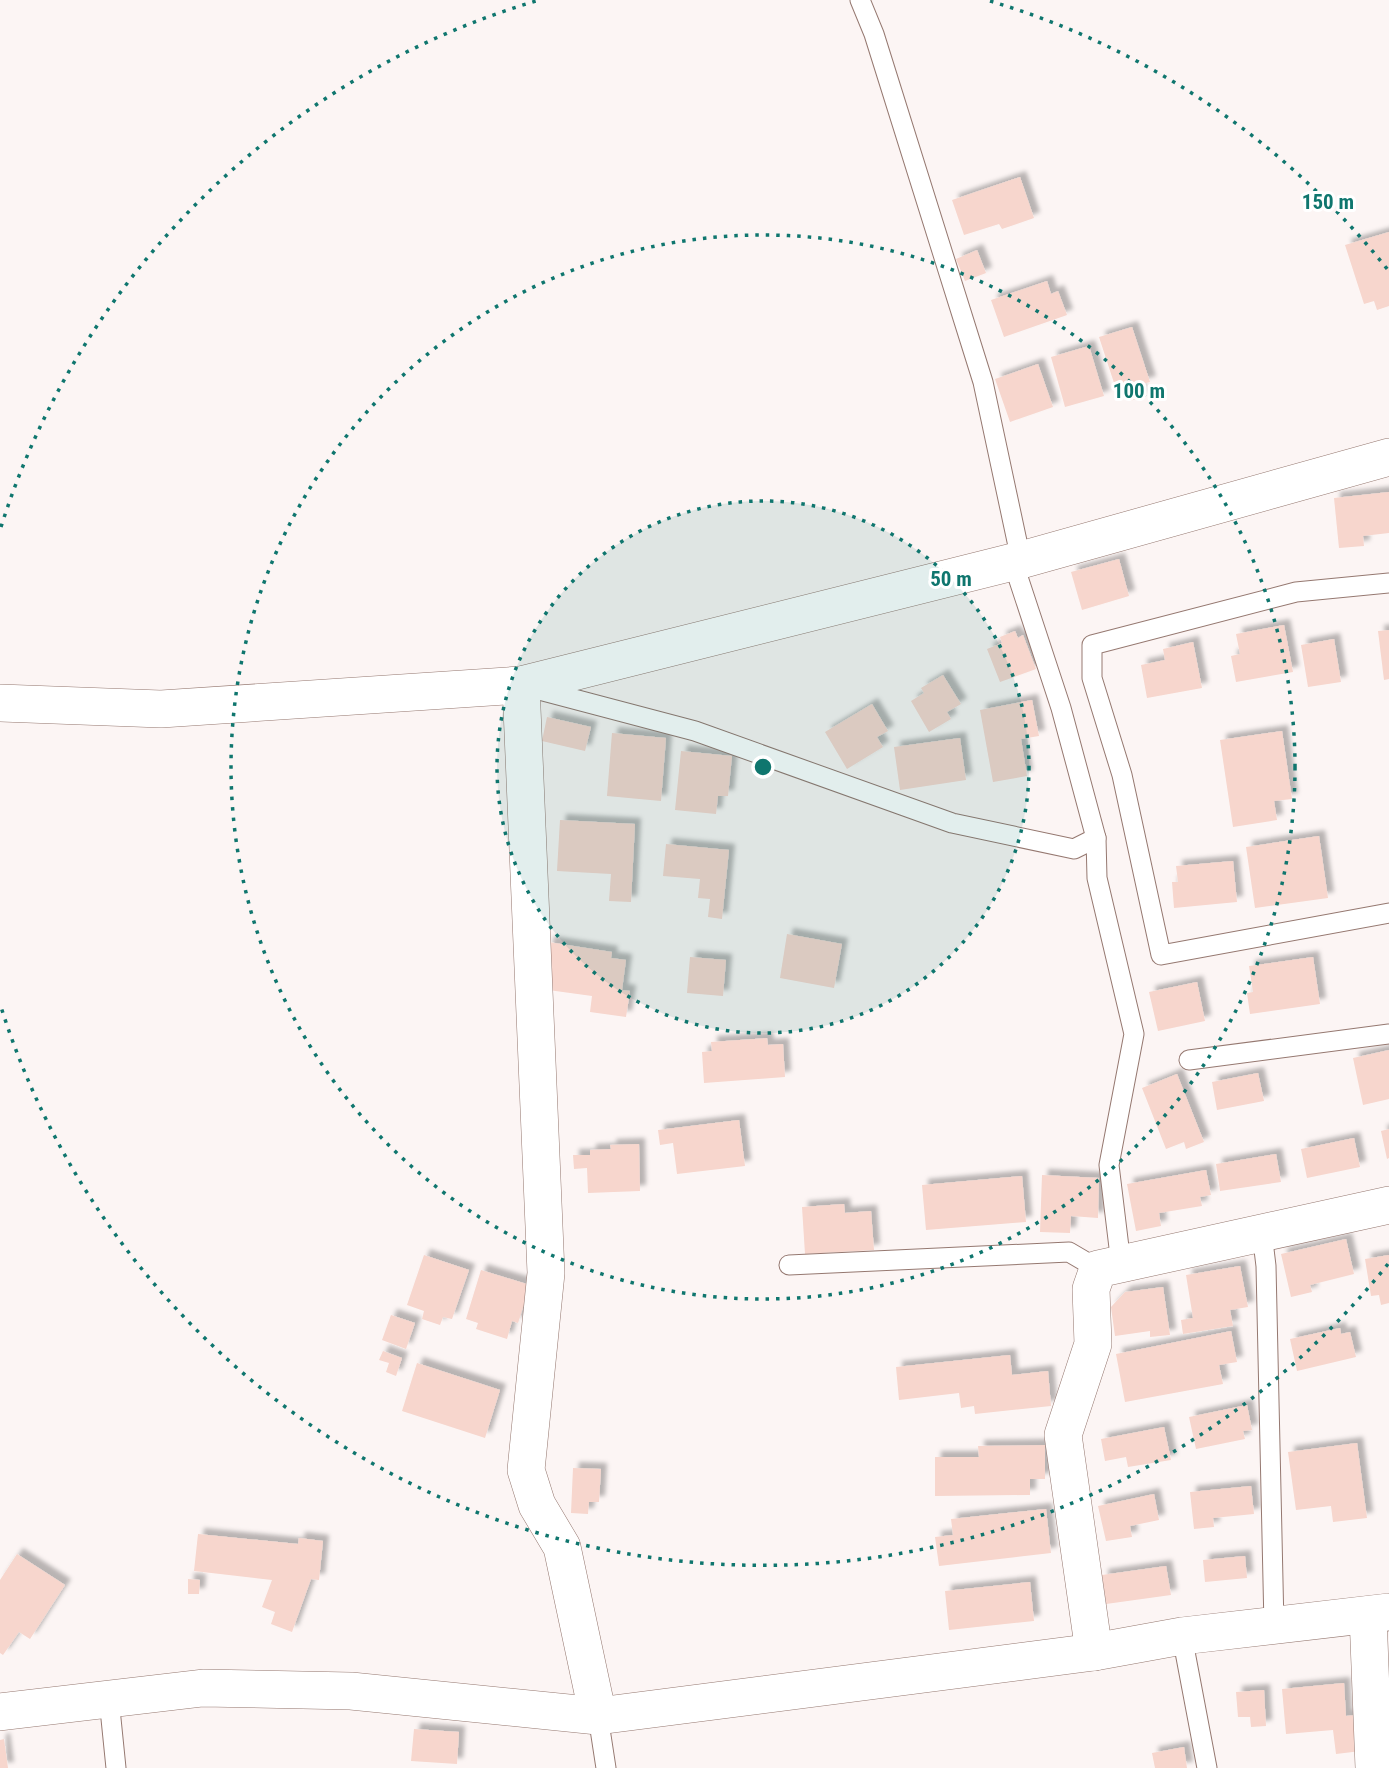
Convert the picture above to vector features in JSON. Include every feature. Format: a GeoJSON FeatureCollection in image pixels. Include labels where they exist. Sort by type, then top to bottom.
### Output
{"type":"FeatureCollection","features":[{"type":"Feature","properties":{"kind":"street"},"geometry":{"type":"LineString","coordinates":[[0,703],[161,709],[521,685],[1017,561],[1389,457]]}},
{"type":"Feature","properties":{"kind":"street"},"geometry":{"type":"LineString","coordinates":[[521,685],[546,1273],[526,1470],[537,1505],[562,1547],[598,1716]]}},
{"type":"Feature","properties":{"kind":"street"},"geometry":{"type":"LineString","coordinates":[[1094,1652],[1063,1435],[1093,1344],[1091,1289],[1109,1267],[1389,1205]]}},
{"type":"Feature","properties":{"kind":"street"},"geometry":{"type":"LineString","coordinates":[[0,1712],[203,1688],[352,1692],[598,1716],[1094,1652],[1182,1636],[1379,1613],[1374,1768]]}},
{"type":"Feature","properties":{"kind":"lane"},"geometry":{"type":"LineString","coordinates":[[789,1265],[1069,1252],[1109,1267],[1110,1165],[1134,1034],[1097,878],[1096,838],[1017,561],[983,382],[874,34],[860,0]]}},
{"type":"Feature","properties":{"kind":"lane"},"geometry":{"type":"LineString","coordinates":[[1389,583],[1296,592],[1092,645],[1092,678],[1122,775],[1161,955],[1389,913]]}},
{"type":"Feature","properties":{"kind":"lane"},"geometry":{"type":"LineString","coordinates":[[521,685],[695,731],[952,823],[1074,849],[1096,838]]}},
{"type":"Feature","properties":{"kind":"lane"},"geometry":{"type":"LineString","coordinates":[[1189,1060],[1389,1034]]}},
{"type":"Feature","properties":{"kind":"lane"},"geometry":{"type":"LineString","coordinates":[[1262,1233],[1266,1266],[1274,1626]]}},
{"type":"Feature","properties":{"kind":"lane"},"geometry":{"type":"LineString","coordinates":[[1182,1636],[1207,1768]]}},
{"type":"Feature","properties":{"kind":"lane"},"geometry":{"type":"LineString","coordinates":[[109,1699],[116,1768]]}},
{"type":"Feature","properties":{"kind":"lane"},"geometry":{"type":"LineString","coordinates":[[598,1716],[606,1768]]}},
{"type":"Feature","properties":{"kind":"building"},"geometry":{"type":"Polygon","coordinates":[[[1020,177],[1034,218],[1002,229],[999,224],[964,235],[952,200],[1020,177]]]}},
{"type":"Feature","properties":{"kind":"building"},"geometry":{"type":"Polygon","coordinates":[[[1389,232],[1389,306],[1377,310],[1374,301],[1364,304],[1345,245],[1389,232]]]}},
{"type":"Feature","properties":{"kind":"building"},"geometry":{"type":"Polygon","coordinates":[[[977,250],[986,273],[965,281],[956,259],[977,250]]]}},
{"type":"Feature","properties":{"kind":"building"},"geometry":{"type":"Polygon","coordinates":[[[1047,281],[1051,294],[1058,291],[1067,315],[1004,337],[991,300],[1047,281]]]}},
{"type":"Feature","properties":{"kind":"building"},"geometry":{"type":"Polygon","coordinates":[[[1132,327],[1150,382],[1138,385],[1142,397],[1130,401],[1125,386],[1116,389],[1099,337],[1132,327]]]}},
{"type":"Feature","properties":{"kind":"building"},"geometry":{"type":"Polygon","coordinates":[[[1089,346],[1104,396],[1065,407],[1051,357],[1089,346]]]}},
{"type":"Feature","properties":{"kind":"building"},"geometry":{"type":"Polygon","coordinates":[[[1038,364],[1053,407],[1010,422],[995,379],[1038,364]]]}},
{"type":"Feature","properties":{"kind":"building"},"geometry":{"type":"Polygon","coordinates":[[[1389,492],[1389,533],[1363,536],[1364,546],[1339,548],[1334,498],[1389,492]]]}},
{"type":"Feature","properties":{"kind":"building"},"geometry":{"type":"Polygon","coordinates":[[[1119,559],[1129,596],[1082,610],[1071,572],[1119,559]]]}},
{"type":"Feature","properties":{"kind":"building"},"geometry":{"type":"Polygon","coordinates":[[[1284,625],[1293,672],[1236,682],[1231,656],[1240,654],[1236,634],[1284,625]]]}},
{"type":"Feature","properties":{"kind":"building"},"geometry":{"type":"Polygon","coordinates":[[[1389,630],[1389,679],[1384,680],[1378,631],[1389,630]]]}},
{"type":"Feature","properties":{"kind":"building"},"geometry":{"type":"Polygon","coordinates":[[[1015,631],[1018,638],[1023,635],[1036,669],[1000,682],[987,649],[1002,643],[1000,637],[1015,631]]]}},
{"type":"Feature","properties":{"kind":"building"},"geometry":{"type":"Polygon","coordinates":[[[1334,639],[1341,682],[1308,687],[1301,645],[1334,639]]]}},
{"type":"Feature","properties":{"kind":"building"},"geometry":{"type":"Polygon","coordinates":[[[1193,642],[1202,688],[1147,698],[1141,665],[1165,660],[1163,649],[1193,642]]]}},
{"type":"Feature","properties":{"kind":"building"},"geometry":{"type":"Polygon","coordinates":[[[943,675],[961,704],[947,712],[951,719],[929,732],[911,701],[924,693],[921,688],[943,675]]]}},
{"type":"Feature","properties":{"kind":"building"},"geometry":{"type":"Polygon","coordinates":[[[1032,700],[1039,736],[1021,739],[1027,776],[993,782],[980,710],[1032,700]]]}},
{"type":"Feature","properties":{"kind":"building"},"geometry":{"type":"Polygon","coordinates":[[[872,704],[888,731],[877,737],[883,747],[847,769],[825,732],[872,704]]]}},
{"type":"Feature","properties":{"kind":"building"},"geometry":{"type":"Polygon","coordinates":[[[547,717],[591,727],[585,751],[542,741],[547,717]]]}},
{"type":"Feature","properties":{"kind":"building"},"geometry":{"type":"Polygon","coordinates":[[[1282,731],[1292,799],[1274,801],[1277,820],[1233,827],[1220,740],[1282,731]]]}},
{"type":"Feature","properties":{"kind":"building"},"geometry":{"type":"Polygon","coordinates":[[[612,733],[666,738],[661,801],[607,796],[612,733]]]}},
{"type":"Feature","properties":{"kind":"building"},"geometry":{"type":"Polygon","coordinates":[[[960,738],[966,780],[900,790],[894,747],[960,738]]]}},
{"type":"Feature","properties":{"kind":"building"},"geometry":{"type":"Polygon","coordinates":[[[681,751],[732,756],[728,796],[718,796],[716,814],[675,810],[681,751]]]}},
{"type":"Feature","properties":{"kind":"building"},"geometry":{"type":"Polygon","coordinates":[[[560,820],[635,824],[631,902],[609,901],[611,874],[557,871],[560,820]]]}},
{"type":"Feature","properties":{"kind":"building"},"geometry":{"type":"Polygon","coordinates":[[[1319,836],[1328,898],[1255,908],[1246,847],[1319,836]]]}},
{"type":"Feature","properties":{"kind":"building"},"geometry":{"type":"Polygon","coordinates":[[[666,844],[729,850],[722,919],[708,917],[710,899],[698,898],[700,879],[663,876],[666,844]]]}},
{"type":"Feature","properties":{"kind":"building"},"geometry":{"type":"Polygon","coordinates":[[[1233,861],[1237,902],[1174,908],[1172,882],[1178,882],[1176,866],[1233,861]]]}},
{"type":"Feature","properties":{"kind":"building"},"geometry":{"type":"Polygon","coordinates":[[[787,934],[842,944],[834,988],[780,978],[787,934]]]}},
{"type":"Feature","properties":{"kind":"building"},"geometry":{"type":"Polygon","coordinates":[[[548,942],[612,952],[611,958],[626,960],[622,990],[630,991],[626,1017],[590,1012],[592,996],[541,989],[548,942]]]}},
{"type":"Feature","properties":{"kind":"building"},"geometry":{"type":"Polygon","coordinates":[[[690,957],[726,960],[723,996],[687,993],[690,957]]]}},
{"type":"Feature","properties":{"kind":"building"},"geometry":{"type":"Polygon","coordinates":[[[1313,957],[1320,1004],[1250,1014],[1247,993],[1253,992],[1249,966],[1313,957]]]}},
{"type":"Feature","properties":{"kind":"building"},"geometry":{"type":"Polygon","coordinates":[[[1197,982],[1205,1021],[1158,1031],[1149,992],[1197,982]]]}},
{"type":"Feature","properties":{"kind":"building"},"geometry":{"type":"Polygon","coordinates":[[[767,1038],[768,1045],[783,1044],[785,1077],[704,1083],[702,1052],[712,1051],[711,1042],[767,1038]]]}},
{"type":"Feature","properties":{"kind":"building"},"geometry":{"type":"Polygon","coordinates":[[[1389,1050],[1389,1099],[1363,1105],[1353,1058],[1389,1050]]]}},
{"type":"Feature","properties":{"kind":"building"},"geometry":{"type":"Polygon","coordinates":[[[1258,1073],[1264,1101],[1217,1110],[1212,1082],[1258,1073]]]}},
{"type":"Feature","properties":{"kind":"building"},"geometry":{"type":"Polygon","coordinates":[[[1177,1074],[1204,1142],[1186,1149],[1184,1142],[1166,1149],[1142,1088],[1177,1074]]]}},
{"type":"Feature","properties":{"kind":"building"},"geometry":{"type":"Polygon","coordinates":[[[739,1120],[745,1166],[677,1174],[673,1143],[660,1145],[658,1130],[739,1120]]]}},
{"type":"Feature","properties":{"kind":"building"},"geometry":{"type":"Polygon","coordinates":[[[1389,1129],[1389,1158],[1387,1159],[1381,1131],[1389,1129]]]}},
{"type":"Feature","properties":{"kind":"building"},"geometry":{"type":"Polygon","coordinates":[[[1354,1138],[1360,1167],[1307,1178],[1301,1149],[1354,1138]]]}},
{"type":"Feature","properties":{"kind":"building"},"geometry":{"type":"Polygon","coordinates":[[[639,1144],[640,1191],[588,1193],[587,1168],[574,1169],[573,1155],[590,1155],[590,1150],[611,1149],[610,1145],[639,1144]]]}},
{"type":"Feature","properties":{"kind":"building"},"geometry":{"type":"Polygon","coordinates":[[[1276,1154],[1281,1182],[1220,1191],[1216,1164],[1276,1154]]]}},
{"type":"Feature","properties":{"kind":"building"},"geometry":{"type":"Polygon","coordinates":[[[1206,1170],[1211,1195],[1200,1197],[1202,1206],[1159,1213],[1161,1226],[1136,1231],[1127,1184],[1206,1170]]]}},
{"type":"Feature","properties":{"kind":"building"},"geometry":{"type":"Polygon","coordinates":[[[1042,1175],[1099,1178],[1098,1218],[1071,1216],[1070,1233],[1040,1232],[1042,1175]]]}},
{"type":"Feature","properties":{"kind":"building"},"geometry":{"type":"Polygon","coordinates":[[[1022,1176],[1026,1222],[926,1230],[922,1185],[1022,1176]]]}},
{"type":"Feature","properties":{"kind":"building"},"geometry":{"type":"Polygon","coordinates":[[[844,1204],[845,1213],[871,1211],[874,1250],[805,1254],[802,1207],[844,1204]]]}},
{"type":"Feature","properties":{"kind":"building"},"geometry":{"type":"Polygon","coordinates":[[[1346,1239],[1354,1274],[1310,1285],[1312,1292],[1291,1297],[1281,1254],[1346,1239]]]}},
{"type":"Feature","properties":{"kind":"building"},"geometry":{"type":"Polygon","coordinates":[[[424,1255],[469,1270],[452,1319],[443,1317],[440,1325],[422,1319],[424,1311],[407,1305],[424,1255]]]}},
{"type":"Feature","properties":{"kind":"building"},"geometry":{"type":"Polygon","coordinates":[[[1389,1255],[1389,1303],[1381,1305],[1379,1295],[1371,1296],[1365,1259],[1389,1255]]]}},
{"type":"Feature","properties":{"kind":"building"},"geometry":{"type":"Polygon","coordinates":[[[1240,1266],[1248,1307],[1230,1310],[1233,1326],[1183,1334],[1181,1320],[1193,1318],[1186,1275],[1240,1266]]]}},
{"type":"Feature","properties":{"kind":"building"},"geometry":{"type":"Polygon","coordinates":[[[481,1270],[530,1285],[518,1323],[512,1321],[507,1339],[476,1329],[478,1323],[466,1319],[481,1270]]]}},
{"type":"Feature","properties":{"kind":"building"},"geometry":{"type":"Polygon","coordinates":[[[1163,1287],[1170,1335],[1150,1337],[1150,1331],[1115,1336],[1111,1307],[1125,1292],[1163,1287]]]}},
{"type":"Feature","properties":{"kind":"building"},"geometry":{"type":"Polygon","coordinates":[[[391,1315],[415,1323],[406,1349],[382,1340],[391,1315]]]}},
{"type":"Feature","properties":{"kind":"building"},"geometry":{"type":"Polygon","coordinates":[[[1340,1328],[1341,1334],[1350,1332],[1356,1357],[1297,1371],[1290,1339],[1340,1328]]]}},
{"type":"Feature","properties":{"kind":"building"},"geometry":{"type":"Polygon","coordinates":[[[1231,1331],[1237,1362],[1219,1365],[1223,1384],[1125,1402],[1116,1354],[1231,1331]]]}},
{"type":"Feature","properties":{"kind":"building"},"geometry":{"type":"Polygon","coordinates":[[[383,1351],[402,1358],[396,1376],[386,1372],[389,1363],[379,1360],[383,1351]]]}},
{"type":"Feature","properties":{"kind":"building"},"geometry":{"type":"Polygon","coordinates":[[[1010,1355],[1012,1375],[1048,1371],[1051,1406],[975,1414],[974,1406],[961,1408],[959,1393],[899,1400],[896,1367],[1010,1355]]]}},
{"type":"Feature","properties":{"kind":"building"},"geometry":{"type":"Polygon","coordinates":[[[417,1363],[500,1390],[485,1438],[402,1411],[417,1363]]]}},
{"type":"Feature","properties":{"kind":"building"},"geometry":{"type":"Polygon","coordinates":[[[1247,1405],[1252,1430],[1243,1431],[1245,1439],[1196,1449],[1189,1417],[1247,1405]]]}},
{"type":"Feature","properties":{"kind":"building"},"geometry":{"type":"Polygon","coordinates":[[[1164,1427],[1171,1460],[1128,1467],[1126,1457],[1105,1461],[1101,1439],[1164,1427]]]}},
{"type":"Feature","properties":{"kind":"building"},"geometry":{"type":"Polygon","coordinates":[[[1357,1443],[1367,1518],[1333,1522],[1331,1506],[1296,1510],[1288,1452],[1357,1443]]]}},
{"type":"Feature","properties":{"kind":"building"},"geometry":{"type":"Polygon","coordinates":[[[1045,1445],[1045,1479],[1030,1479],[1030,1495],[935,1496],[935,1457],[979,1457],[978,1446],[1045,1445]]]}},
{"type":"Feature","properties":{"kind":"building"},"geometry":{"type":"Polygon","coordinates":[[[573,1468],[601,1469],[599,1502],[589,1502],[588,1514],[571,1513],[573,1468]]]}},
{"type":"Feature","properties":{"kind":"building"},"geometry":{"type":"Polygon","coordinates":[[[1251,1486],[1254,1514],[1213,1518],[1214,1527],[1194,1529],[1190,1492],[1251,1486]]]}},
{"type":"Feature","properties":{"kind":"building"},"geometry":{"type":"Polygon","coordinates":[[[1154,1494],[1159,1520],[1130,1526],[1132,1537],[1106,1541],[1098,1506],[1154,1494]]]}},
{"type":"Feature","properties":{"kind":"building"},"geometry":{"type":"Polygon","coordinates":[[[1046,1509],[1051,1553],[939,1566],[935,1537],[953,1535],[951,1519],[1046,1509]]]}},
{"type":"Feature","properties":{"kind":"building"},"geometry":{"type":"Polygon","coordinates":[[[198,1534],[298,1544],[299,1538],[323,1541],[319,1580],[311,1579],[292,1632],[271,1624],[275,1612],[262,1607],[272,1580],[194,1571],[198,1534]]]}},
{"type":"Feature","properties":{"kind":"building"},"geometry":{"type":"Polygon","coordinates":[[[17,1554],[65,1585],[30,1639],[19,1632],[3,1655],[0,1653],[0,1580],[17,1554]]]}},
{"type":"Feature","properties":{"kind":"building"},"geometry":{"type":"Polygon","coordinates":[[[1245,1556],[1247,1578],[1205,1582],[1203,1560],[1245,1556]]]}},
{"type":"Feature","properties":{"kind":"building"},"geometry":{"type":"Polygon","coordinates":[[[1166,1566],[1171,1595],[1106,1604],[1102,1575],[1166,1566]]]}},
{"type":"Feature","properties":{"kind":"building"},"geometry":{"type":"Polygon","coordinates":[[[188,1579],[200,1580],[199,1594],[188,1594],[188,1579]]]}},
{"type":"Feature","properties":{"kind":"building"},"geometry":{"type":"Polygon","coordinates":[[[1030,1582],[1034,1621],[949,1630],[945,1591],[1030,1582]]]}},
{"type":"Feature","properties":{"kind":"building"},"geometry":{"type":"Polygon","coordinates":[[[1344,1683],[1346,1716],[1357,1715],[1361,1751],[1336,1754],[1333,1730],[1286,1734],[1282,1689],[1344,1683]]]}},
{"type":"Feature","properties":{"kind":"building"},"geometry":{"type":"Polygon","coordinates":[[[1264,1690],[1266,1726],[1251,1727],[1250,1717],[1238,1717],[1236,1692],[1264,1690]]]}},
{"type":"Feature","properties":{"kind":"building"},"geometry":{"type":"Polygon","coordinates":[[[414,1729],[459,1732],[457,1764],[411,1761],[414,1729]]]}},
{"type":"Feature","properties":{"kind":"building"},"geometry":{"type":"Polygon","coordinates":[[[4,1739],[8,1768],[0,1768],[0,1740],[4,1739]]]}},
{"type":"Feature","properties":{"kind":"building"},"geometry":{"type":"Polygon","coordinates":[[[1184,1747],[1187,1768],[1155,1768],[1152,1753],[1184,1747]]]}}]}
